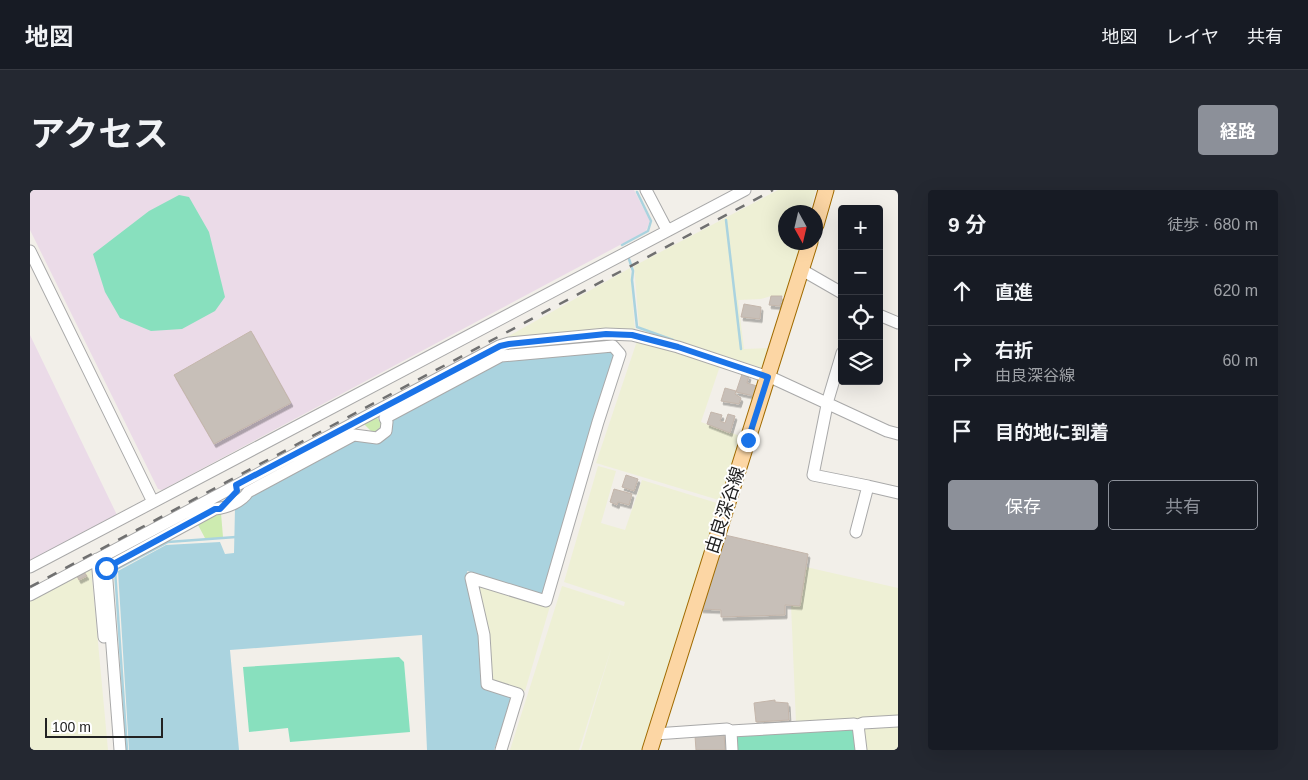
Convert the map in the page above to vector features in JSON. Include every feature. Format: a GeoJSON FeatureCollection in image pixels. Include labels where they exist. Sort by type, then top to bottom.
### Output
{"type":"FeatureCollection","features":[{"type":"Feature","properties":{"kind":"main road"},"geometry":{"type":"LineString","coordinates":[[822,205],[826,190]]}},
{"type":"Feature","properties":{"kind":"main road","name":"由良深谷線"},"geometry":{"type":"LineString","coordinates":[[650,750],[659,733],[808,250]]}},
{"type":"Feature","properties":{"kind":"street"},"geometry":{"type":"LineString","coordinates":[[646,190],[667,230]]}},
{"type":"Feature","properties":{"kind":"street"},"geometry":{"type":"LineString","coordinates":[[30,568],[745,190]]}},
{"type":"Feature","properties":{"kind":"street"},"geometry":{"type":"LineString","coordinates":[[30,251],[153,502]]}},
{"type":"Feature","properties":{"kind":"street"},"geometry":{"type":"LineString","coordinates":[[802,270],[838,291]]}},
{"type":"Feature","properties":{"kind":"street"},"geometry":{"type":"LineString","coordinates":[[883,317],[898,323]]}},
{"type":"Feature","properties":{"kind":"street"},"geometry":{"type":"LineString","coordinates":[[30,595],[500,346],[509,344],[606,334],[632,335],[678,347],[768,377],[887,431],[898,434]]}},
{"type":"Feature","properties":{"kind":"street"},"geometry":{"type":"LineString","coordinates":[[120,750],[106,568],[215,509],[220,509],[245,498],[248,492],[354,435],[377,438],[386,431],[387,422],[385,418],[501,356],[613,346],[620,354],[546,601],[471,578],[484,635],[487,684],[518,694],[501,750]]}},
{"type":"Feature","properties":{"kind":"street"},"geometry":{"type":"LineString","coordinates":[[838,367],[828,403],[813,475],[898,493]]}},
{"type":"Feature","properties":{"kind":"street"},"geometry":{"type":"LineString","coordinates":[[220,509],[237,491],[236,485]]}},
{"type":"Feature","properties":{"kind":"street"},"geometry":{"type":"LineString","coordinates":[[856,532],[868,486]]}},
{"type":"Feature","properties":{"kind":"street"},"geometry":{"type":"LineString","coordinates":[[96,559],[113,750]]}},
{"type":"Feature","properties":{"kind":"street"},"geometry":{"type":"LineString","coordinates":[[659,733],[858,725],[898,721]]}},
{"type":"Feature","properties":{"kind":"street"},"geometry":{"type":"LineString","coordinates":[[858,725],[861,750]]}},
{"type":"Feature","properties":{"kind":"street"},"geometry":{"type":"LineString","coordinates":[[731,731],[732,750]]}},
{"type":"Feature","properties":{"kind":"shaded area"},"geometry":{"type":"Polygon","coordinates":[[[30,190],[634,190],[650,221],[646,231],[162,490],[158,489],[30,230],[30,190]]]}},
{"type":"Feature","properties":{"kind":"shaded area"},"geometry":{"type":"Polygon","coordinates":[[[30,335],[117,515],[30,561],[30,335]]]}},
{"type":"Feature","properties":{"kind":"green space"},"geometry":{"type":"Polygon","coordinates":[[[778,190],[816,190],[811,205],[778,205],[778,250],[799,250],[786,296],[738,300],[744,349],[769,348],[762,368],[642,329],[639,326],[634,266],[778,190]]]}},
{"type":"Feature","properties":{"kind":"green space"},"geometry":{"type":"Polygon","coordinates":[[[179,195],[189,197],[209,232],[225,297],[215,311],[182,329],[151,331],[120,318],[105,292],[93,254],[149,211],[179,195]]]}},
{"type":"Feature","properties":{"kind":"green space"},"geometry":{"type":"Polygon","coordinates":[[[630,268],[635,331],[500,341],[630,268]]]}},
{"type":"Feature","properties":{"kind":"green space"},"geometry":{"type":"Polygon","coordinates":[[[637,341],[720,366],[701,422],[740,436],[722,501],[596,463],[637,341]]]}},
{"type":"Feature","properties":{"kind":"green space"},"geometry":{"type":"Polygon","coordinates":[[[376,416],[382,425],[374,434],[363,423],[376,416]]]}},
{"type":"Feature","properties":{"kind":"green space"},"geometry":{"type":"Polygon","coordinates":[[[598,466],[616,471],[601,523],[625,530],[642,480],[720,504],[642,750],[581,750],[612,646],[579,750],[510,750],[562,586],[624,606],[625,602],[564,582],[598,466]]]}},
{"type":"Feature","properties":{"kind":"green space"},"geometry":{"type":"Polygon","coordinates":[[[221,513],[223,537],[206,540],[197,523],[221,513]]]}},
{"type":"Feature","properties":{"kind":"green space"},"geometry":{"type":"Polygon","coordinates":[[[91,567],[108,750],[30,750],[30,600],[91,567]]]}},
{"type":"Feature","properties":{"kind":"green space"},"geometry":{"type":"Polygon","coordinates":[[[806,567],[898,588],[898,718],[796,723],[791,605],[800,606],[806,567]]]}},
{"type":"Feature","properties":{"kind":"green space"},"geometry":{"type":"Polygon","coordinates":[[[476,583],[550,606],[525,691],[491,680],[476,583]]]}},
{"type":"Feature","properties":{"kind":"green space"},"geometry":{"type":"Polygon","coordinates":[[[399,657],[404,662],[410,732],[290,742],[288,728],[249,732],[243,667],[399,657]]]}},
{"type":"Feature","properties":{"kind":"green space"},"geometry":{"type":"Polygon","coordinates":[[[898,725],[898,750],[864,750],[864,727],[898,725]]]}},
{"type":"Feature","properties":{"kind":"green space"},"geometry":{"type":"Polygon","coordinates":[[[854,728],[857,750],[735,750],[735,738],[737,735],[854,728]]]}},
{"type":"Feature","properties":{"kind":"water"},"geometry":{"type":"Polygon","coordinates":[[[611,348],[618,355],[543,594],[467,571],[482,633],[482,684],[513,696],[494,750],[427,750],[422,635],[230,650],[239,750],[129,750],[118,571],[166,545],[220,542],[225,554],[234,553],[235,508],[248,501],[257,491],[355,437],[376,439],[398,414],[503,358],[611,348]]]}},
{"type":"Feature","properties":{"kind":"building"},"geometry":{"type":"Polygon","coordinates":[[[771,296],[782,296],[780,306],[769,305],[771,296]]]}},
{"type":"Feature","properties":{"kind":"building"},"geometry":{"type":"Polygon","coordinates":[[[744,304],[761,307],[760,319],[741,317],[744,304]]]}},
{"type":"Feature","properties":{"kind":"building"},"geometry":{"type":"Polygon","coordinates":[[[251,331],[291,403],[214,444],[174,375],[251,331]]]}},
{"type":"Feature","properties":{"kind":"building"},"geometry":{"type":"Polygon","coordinates":[[[742,374],[749,376],[747,383],[757,386],[754,396],[736,392],[742,374]]]}},
{"type":"Feature","properties":{"kind":"building"},"geometry":{"type":"Polygon","coordinates":[[[725,388],[736,391],[735,394],[741,398],[739,404],[721,401],[725,388]]]}},
{"type":"Feature","properties":{"kind":"building"},"geometry":{"type":"Polygon","coordinates":[[[711,412],[722,415],[720,421],[725,423],[728,414],[735,416],[730,433],[707,424],[711,412]]]}},
{"type":"Feature","properties":{"kind":"building"},"geometry":{"type":"Polygon","coordinates":[[[626,475],[638,479],[634,491],[622,487],[626,475]]]}},
{"type":"Feature","properties":{"kind":"building"},"geometry":{"type":"Polygon","coordinates":[[[614,489],[632,494],[629,505],[618,502],[617,505],[610,502],[614,489]]]}},
{"type":"Feature","properties":{"kind":"building"},"geometry":{"type":"Polygon","coordinates":[[[725,535],[808,554],[800,606],[785,605],[785,615],[721,617],[721,610],[701,609],[725,535]]]}},
{"type":"Feature","properties":{"kind":"building"},"geometry":{"type":"Polygon","coordinates":[[[84,572],[87,576],[79,580],[77,576],[84,572]]]}},
{"type":"Feature","properties":{"kind":"building"},"geometry":{"type":"Polygon","coordinates":[[[775,700],[775,702],[788,703],[789,720],[756,722],[754,703],[775,700]]]}},
{"type":"Feature","properties":{"kind":"building"},"geometry":{"type":"Polygon","coordinates":[[[724,733],[725,750],[696,750],[695,736],[724,733]]]}},
{"type":"Feature","properties":{"kind":"waterway"},"geometry":{"type":"LineString","coordinates":[[622,245],[648,231],[651,221],[637,192]]}},
{"type":"Feature","properties":{"kind":"waterway"},"geometry":{"type":"LineString","coordinates":[[726,220],[741,349]]}},
{"type":"Feature","properties":{"kind":"waterway"},"geometry":{"type":"LineString","coordinates":[[629,259],[633,271],[632,280],[637,327]]}},
{"type":"Feature","properties":{"kind":"waterway"},"geometry":{"type":"LineString","coordinates":[[637,327],[673,340]]}},
{"type":"Feature","properties":{"kind":"waterway"},"geometry":{"type":"LineString","coordinates":[[127,750],[115,570],[168,542],[236,537]]}},
{"type":"Feature","properties":{"kind":"railway"},"geometry":{"type":"LineString","coordinates":[[30,587],[773,190]]}},
{"type":"Feature","properties":{"kind":"route"},"geometry":{"type":"LineString","coordinates":[[106,568],[215,509],[220,509],[237,491],[236,485],[500,346],[509,344],[606,334],[632,335],[678,347],[768,377],[748,440]]}}]}
